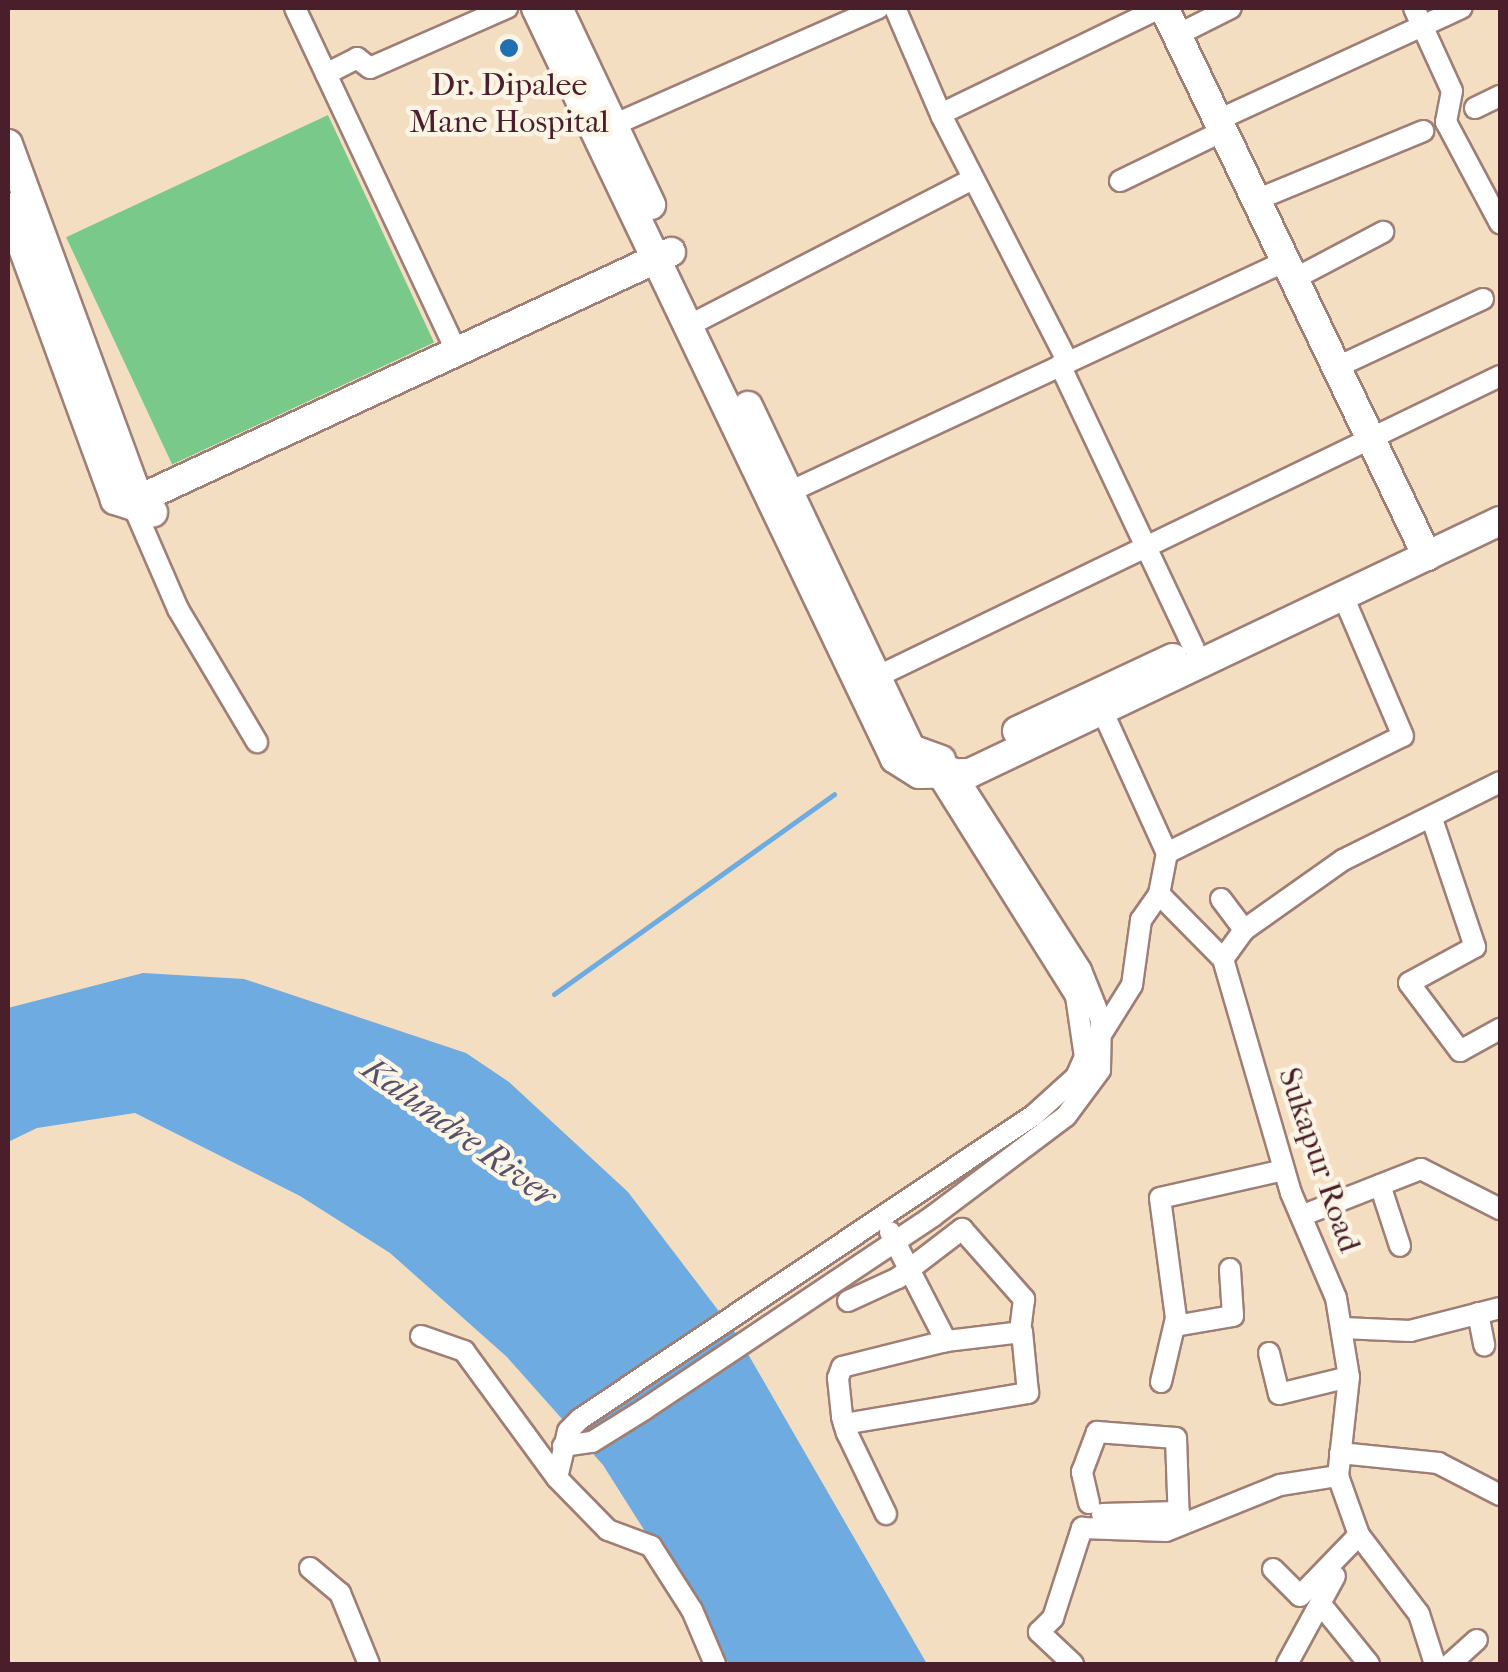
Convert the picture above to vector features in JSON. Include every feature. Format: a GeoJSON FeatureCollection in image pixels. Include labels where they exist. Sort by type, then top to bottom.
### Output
{"type":"FeatureCollection","features":[{"type":"Feature","properties":{"kind":"street"},"geometry":{"type":"LineString","coordinates":[[295,8],[456,353]]}},
{"type":"Feature","properties":{"kind":"street"},"geometry":{"type":"LineString","coordinates":[[326,74],[357,58],[370,68],[507,8]]}},
{"type":"Feature","properties":{"kind":"street"},"geometry":{"type":"LineString","coordinates":[[536,8],[604,128],[868,681],[912,749],[942,768],[1082,970],[1102,1032],[1100,1070],[1066,1116],[895,1242],[792,1311],[569,1441]]}},
{"type":"Feature","properties":{"kind":"street"},"geometry":{"type":"LineString","coordinates":[[558,8],[604,128]]}},
{"type":"Feature","properties":{"kind":"street"},"geometry":{"type":"LineString","coordinates":[[604,128],[878,8]]}},
{"type":"Feature","properties":{"kind":"street"},"geometry":{"type":"LineString","coordinates":[[894,8],[1194,648]]}},
{"type":"Feature","properties":{"kind":"street"},"geometry":{"type":"LineString","coordinates":[[952,109],[1162,8],[1424,548]]}},
{"type":"Feature","properties":{"kind":"street"},"geometry":{"type":"LineString","coordinates":[[1177,35],[1231,8]]}},
{"type":"Feature","properties":{"kind":"street"},"geometry":{"type":"LineString","coordinates":[[1414,8],[1452,91],[1446,122],[1500,222]]}},
{"type":"Feature","properties":{"kind":"street"},"geometry":{"type":"LineString","coordinates":[[1120,181],[1220,125],[1462,8]]}},
{"type":"Feature","properties":{"kind":"street"},"geometry":{"type":"LineString","coordinates":[[1475,108],[1500,96]]}},
{"type":"Feature","properties":{"kind":"street"},"geometry":{"type":"LineString","coordinates":[[1256,200],[1423,132]]}},
{"type":"Feature","properties":{"kind":"street"},"geometry":{"type":"LineString","coordinates":[[8,144],[116,500],[135,510],[168,508],[667,261]]}},
{"type":"Feature","properties":{"kind":"street"},"geometry":{"type":"LineString","coordinates":[[696,322],[972,179]]}},
{"type":"Feature","properties":{"kind":"street"},"geometry":{"type":"LineString","coordinates":[[9,217],[135,490],[146,496],[667,261]]}},
{"type":"Feature","properties":{"kind":"street"},"geometry":{"type":"LineString","coordinates":[[789,492],[1064,364],[1383,232]]}},
{"type":"Feature","properties":{"kind":"street"},"geometry":{"type":"LineString","coordinates":[[1337,368],[1483,299]]}},
{"type":"Feature","properties":{"kind":"street"},"geometry":{"type":"LineString","coordinates":[[696,322],[789,492],[868,681]]}},
{"type":"Feature","properties":{"kind":"street"},"geometry":{"type":"LineString","coordinates":[[868,681],[1500,376]]}},
{"type":"Feature","properties":{"kind":"street"},"geometry":{"type":"LineString","coordinates":[[942,768],[1343,596],[1500,502]]}},
{"type":"Feature","properties":{"kind":"street"},"geometry":{"type":"LineString","coordinates":[[135,510],[178,609],[258,742]]}},
{"type":"Feature","properties":{"kind":"street"},"geometry":{"type":"LineString","coordinates":[[1099,702],[1194,648],[1424,548],[1500,521]]}},
{"type":"Feature","properties":{"kind":"street"},"geometry":{"type":"LineString","coordinates":[[1167,854],[1403,736],[1343,596]]}},
{"type":"Feature","properties":{"kind":"street"},"geometry":{"type":"LineString","coordinates":[[1099,702],[1167,854],[1159,894],[1141,920],[1132,985],[1102,1032]]}},
{"type":"Feature","properties":{"kind":"street"},"geometry":{"type":"LineString","coordinates":[[557,1478],[569,1441],[882,1217],[1034,1115],[1076,1076],[1085,1058],[1076,996],[942,768]]}},
{"type":"Feature","properties":{"kind":"street"},"geometry":{"type":"LineString","coordinates":[[1222,959],[1244,930],[1343,860],[1500,782]]}},
{"type":"Feature","properties":{"kind":"street"},"geometry":{"type":"LineString","coordinates":[[1432,819],[1475,946],[1409,983],[1460,1051],[1500,1029]]}},
{"type":"Feature","properties":{"kind":"street","name":"Sukapur Road"},"geometry":{"type":"LineString","coordinates":[[1159,894],[1222,959],[1284,1170],[1343,1328],[1349,1377],[1331,1468],[1360,1536],[1420,1614],[1435,1664]]}},
{"type":"Feature","properties":{"kind":"street"},"geometry":{"type":"LineString","coordinates":[[1221,899],[1244,930]]}},
{"type":"Feature","properties":{"kind":"street"},"geometry":{"type":"LineString","coordinates":[[1161,1382],[1176,1326],[1160,1198],[1284,1170]]}},
{"type":"Feature","properties":{"kind":"street"},"geometry":{"type":"LineString","coordinates":[[1301,1216],[1428,1170],[1500,1209]]}},
{"type":"Feature","properties":{"kind":"street"},"geometry":{"type":"LineString","coordinates":[[1380,1185],[1400,1246]]}},
{"type":"Feature","properties":{"kind":"street"},"geometry":{"type":"LineString","coordinates":[[882,1217],[946,1340]]}},
{"type":"Feature","properties":{"kind":"street"},"geometry":{"type":"LineString","coordinates":[[844,1424],[1028,1393],[1020,1330],[1024,1299],[962,1230],[909,1270],[848,1301]]}},
{"type":"Feature","properties":{"kind":"street"},"geometry":{"type":"LineString","coordinates":[[1176,1326],[1232,1316],[1230,1270]]}},
{"type":"Feature","properties":{"kind":"street"},"geometry":{"type":"LineString","coordinates":[[1343,1328],[1410,1331],[1464,1324],[1500,1308]]}},
{"type":"Feature","properties":{"kind":"street"},"geometry":{"type":"LineString","coordinates":[[1464,1324],[1484,1345]]}},
{"type":"Feature","properties":{"kind":"street"},"geometry":{"type":"LineString","coordinates":[[886,1514],[844,1424],[842,1367],[946,1340],[1020,1330]]}},
{"type":"Feature","properties":{"kind":"street"},"geometry":{"type":"LineString","coordinates":[[421,1336],[450,1342],[478,1364],[557,1478],[608,1530],[651,1546],[692,1610],[715,1664]]}},
{"type":"Feature","properties":{"kind":"street"},"geometry":{"type":"LineString","coordinates":[[1268,1353],[1280,1394],[1349,1377]]}},
{"type":"Feature","properties":{"kind":"street"},"geometry":{"type":"LineString","coordinates":[[1073,1664],[1039,1632],[1052,1618],[1082,1528],[1166,1531],[1179,1518],[1179,1442],[1139,1434],[1097,1432],[1082,1472],[1095,1509],[1179,1518],[1331,1468],[1438,1463],[1500,1495]]}},
{"type":"Feature","properties":{"kind":"street"},"geometry":{"type":"LineString","coordinates":[[1273,1570],[1300,1596],[1360,1536]]}},
{"type":"Feature","properties":{"kind":"street"},"geometry":{"type":"LineString","coordinates":[[310,1568],[340,1593],[369,1664]]}},
{"type":"Feature","properties":{"kind":"street"},"geometry":{"type":"LineString","coordinates":[[1287,1664],[1323,1607],[1335,1576]]}},
{"type":"Feature","properties":{"kind":"street"},"geometry":{"type":"LineString","coordinates":[[1323,1607],[1369,1664]]}},
{"type":"Feature","properties":{"kind":"street"},"geometry":{"type":"LineString","coordinates":[[1450,1664],[1477,1640]]}},
{"type":"Feature","properties":{"kind":"green space"},"geometry":{"type":"Polygon","coordinates":[[[328,115],[434,342],[172,465],[66,237],[328,115]]]}},
{"type":"Feature","properties":{"kind":"water","name":"Kalundre River"},"geometry":{"type":"Polygon","coordinates":[[[143,973],[244,979],[466,1053],[509,1082],[628,1192],[737,1335],[927,1664],[729,1664],[603,1465],[507,1357],[390,1253],[300,1196],[135,1113],[37,1128],[8,1142],[8,1008],[143,973]]]}},
{"type":"Feature","properties":{"kind":"waterway"},"geometry":{"type":"LineString","coordinates":[[554,994],[834,794]]}},
{"type":"Feature","properties":{"kind":"place","name":"Dr. Dipalee Mane Hospital"},"geometry":{"type":"Point","coordinates":[509,48]}}]}
